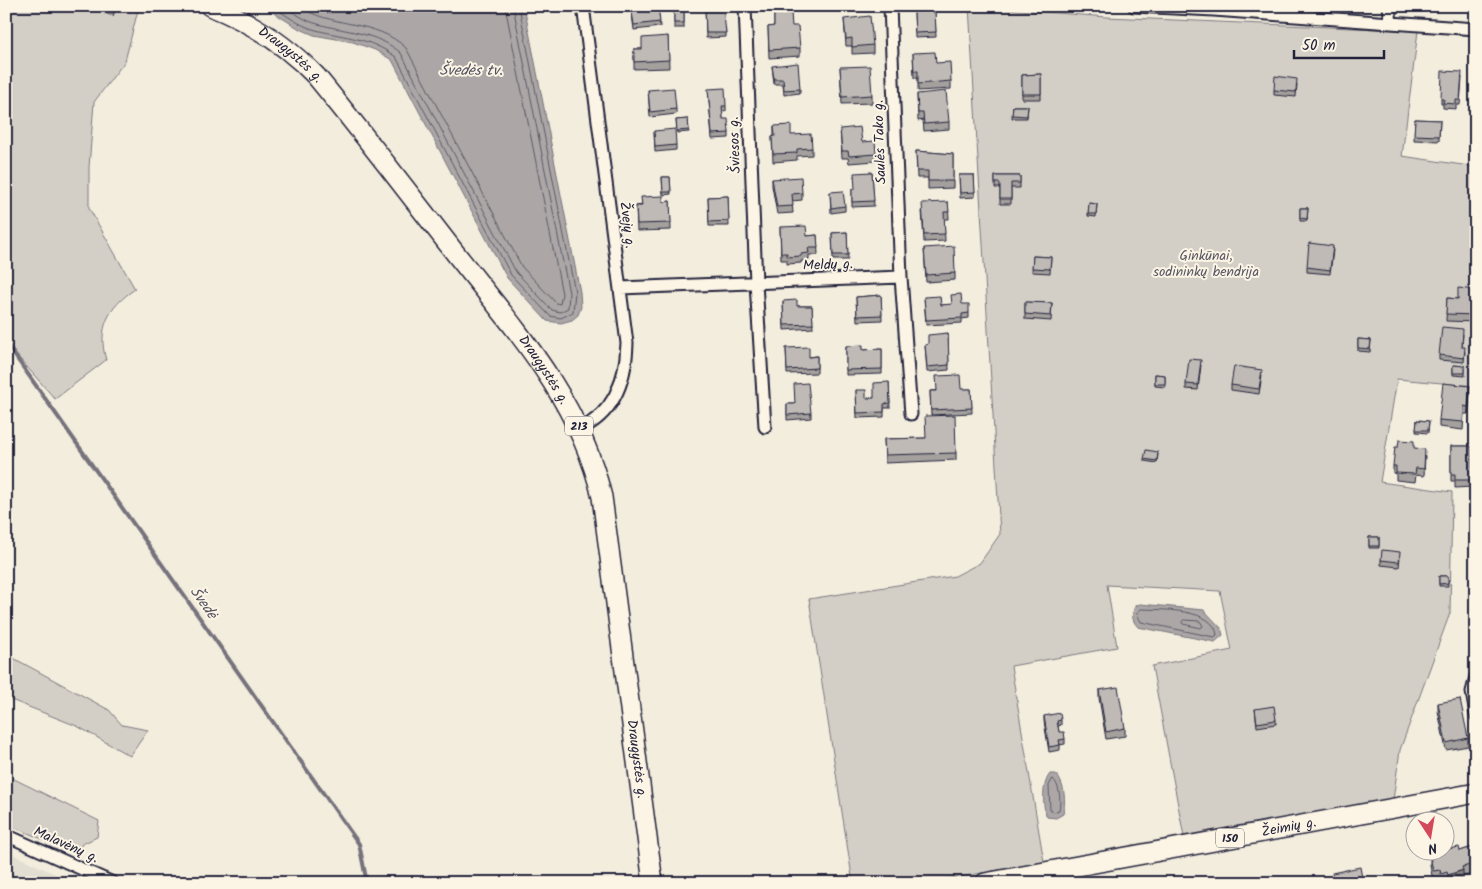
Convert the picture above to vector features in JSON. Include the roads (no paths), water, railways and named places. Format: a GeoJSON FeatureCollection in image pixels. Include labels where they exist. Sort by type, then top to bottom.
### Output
{"type":"FeatureCollection","features":[{"type":"Feature","properties":{"kind":"main road","name":"Draugystės g."},"geometry":{"type":"LineString","coordinates":[[210,6],[264,31],[298,57],[316,76],[528,346],[563,397],[580,429],[597,474],[604,514],[653,883]]}},
{"type":"Feature","properties":{"kind":"main road","name":"Žeimių g."},"geometry":{"type":"LineString","coordinates":[[985,883],[1476,793]]}},
{"type":"Feature","properties":{"kind":"street","name":"Žvejų g."},"geometry":{"type":"LineString","coordinates":[[580,429],[602,416],[623,378],[627,365],[627,342],[583,6]]}},
{"type":"Feature","properties":{"kind":"street","name":"Šviesos g."},"geometry":{"type":"LineString","coordinates":[[745,6],[756,283],[765,427]]}},
{"type":"Feature","properties":{"kind":"street","name":"Saulės Tako g."},"geometry":{"type":"LineString","coordinates":[[890,6],[901,277]]}},
{"type":"Feature","properties":{"kind":"street"},"geometry":{"type":"LineString","coordinates":[[1134,6],[1214,8],[1476,29]]}},
{"type":"Feature","properties":{"kind":"street"},"geometry":{"type":"LineString","coordinates":[[1389,6],[1392,23]]}},
{"type":"Feature","properties":{"kind":"street","name":"Meldų g."},"geometry":{"type":"LineString","coordinates":[[620,288],[901,277]]}},
{"type":"Feature","properties":{"kind":"street"},"geometry":{"type":"LineString","coordinates":[[901,277],[910,414]]}},
{"type":"Feature","properties":{"kind":"street"},"geometry":{"type":"LineString","coordinates":[[1476,676],[1472,692],[1476,715]]}},
{"type":"Feature","properties":{"kind":"street","name":"Malavėnų g."},"geometry":{"type":"LineString","coordinates":[[6,835],[113,883]]}},
{"type":"Feature","properties":{"kind":"water","name":"Švedės tv."},"geometry":{"type":"Polygon","coordinates":[[[263,6],[524,6],[580,292],[581,307],[578,315],[572,320],[561,323],[547,321],[507,278],[392,60],[375,50],[353,42],[314,35],[298,28],[263,6]]]}},
{"type":"Feature","properties":{"kind":"water"},"geometry":{"type":"Polygon","coordinates":[[[1140,604],[1204,610],[1221,628],[1223,635],[1215,642],[1138,627],[1134,622],[1133,614],[1135,606],[1140,604]]]}},
{"type":"Feature","properties":{"kind":"water"},"geometry":{"type":"Polygon","coordinates":[[[1050,774],[1056,774],[1059,778],[1064,793],[1063,814],[1056,818],[1047,817],[1044,807],[1045,783],[1050,774]]]}},
{"type":"Feature","properties":{"kind":"waterway","name":"Švedė"},"geometry":{"type":"LineString","coordinates":[[6,343],[359,844],[367,883]]}},
{"type":"Feature","properties":{"kind":"park label","name":"Ginkūnai, sodininkų bendrija"},"geometry":{"type":"Point","coordinates":[1206,264]}}]}
